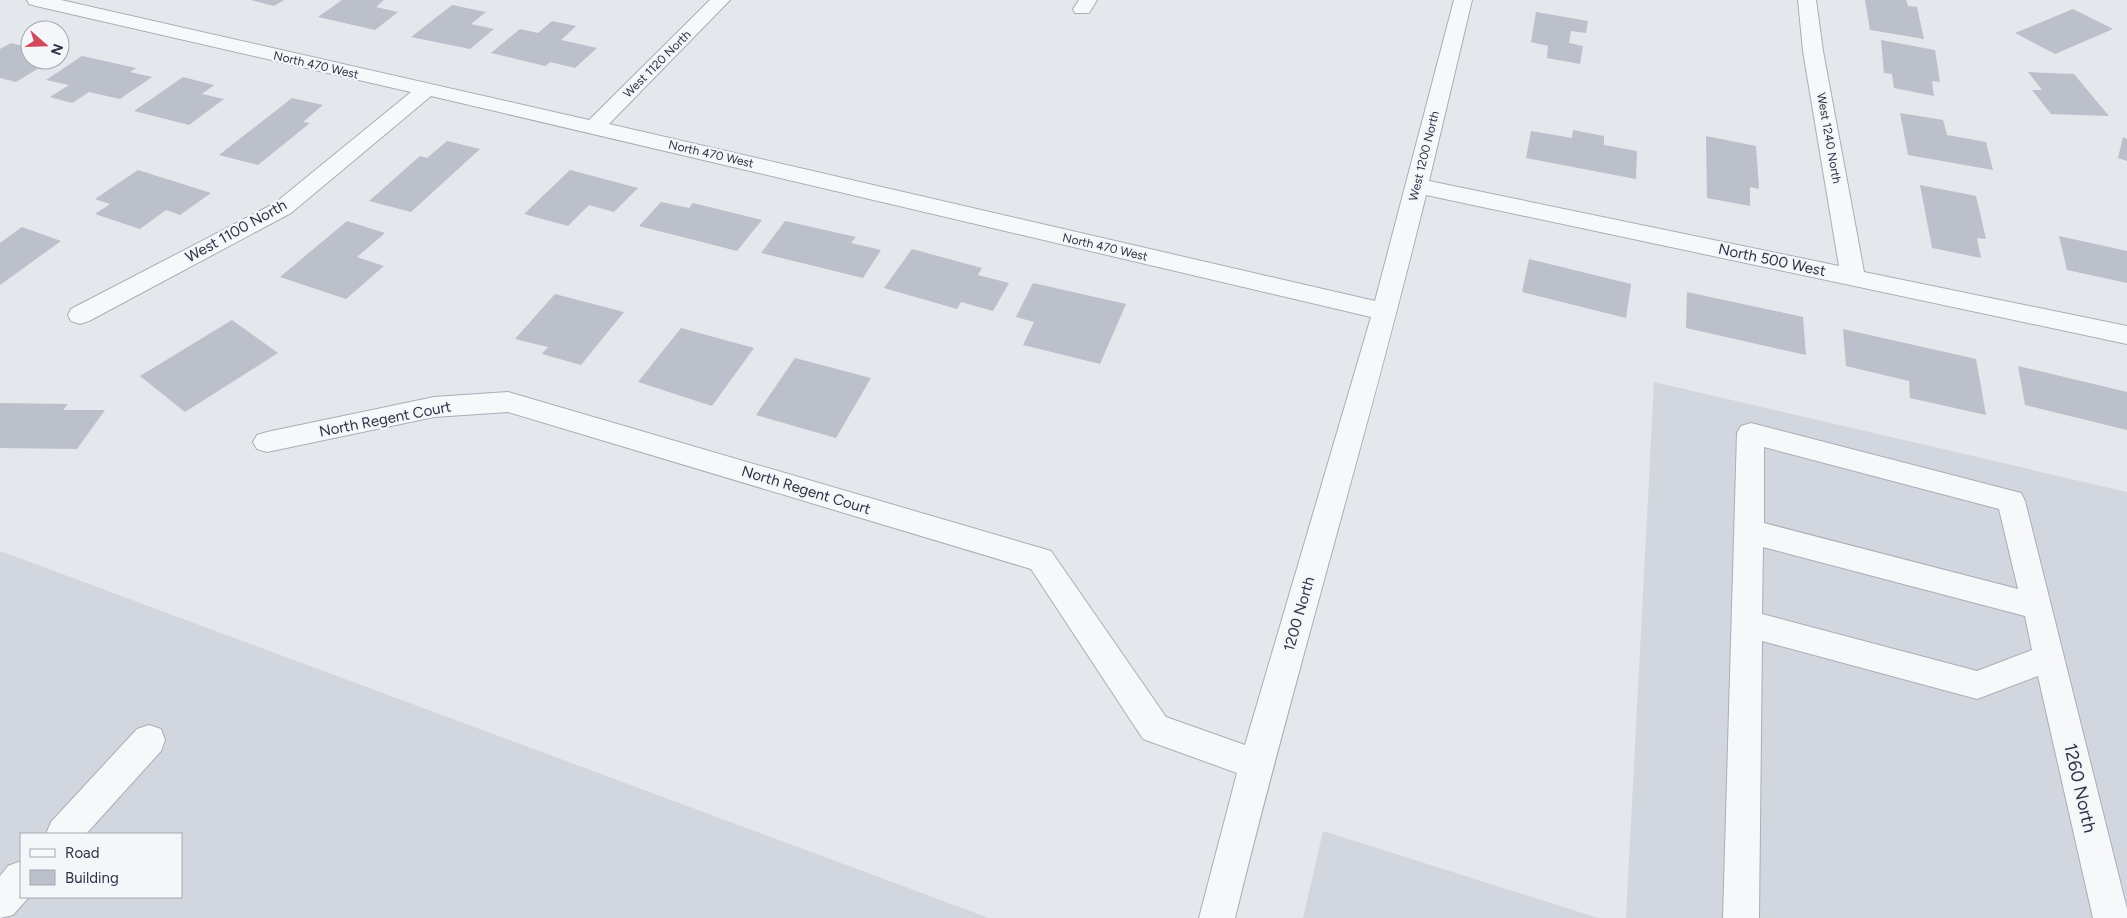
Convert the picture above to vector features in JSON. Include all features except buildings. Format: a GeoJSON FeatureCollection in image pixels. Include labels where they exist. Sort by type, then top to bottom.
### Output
{"type":"FeatureCollection","features":[{"type":"Feature","properties":{"kind":"street","name":"North 470 West"},"geometry":{"type":"LineString","coordinates":[[36,0],[594,127],[1385,312]]}},
{"type":"Feature","properties":{"kind":"street","name":"West 1120 North"},"geometry":{"type":"LineString","coordinates":[[594,127],[720,0]]}},
{"type":"Feature","properties":{"kind":"street","name":"West 1200 North"},"geometry":{"type":"LineString","coordinates":[[1385,312],[1463,0]]}},
{"type":"Feature","properties":{"kind":"street","name":"West 1240 North"},"geometry":{"type":"LineString","coordinates":[[1807,0],[1813,51],[1853,276]]}},
{"type":"Feature","properties":{"kind":"street","name":"West 1100 North"},"geometry":{"type":"LineString","coordinates":[[80,315],[283,208],[426,90]]}},
{"type":"Feature","properties":{"kind":"street","name":"North 500 West"},"geometry":{"type":"LineString","coordinates":[[1417,186],[2127,335]]}},
{"type":"Feature","properties":{"kind":"street","name":"1200 North"},"geometry":{"type":"LineString","coordinates":[[1217,918],[1256,764],[1385,312]]}},
{"type":"Feature","properties":{"kind":"street","name":"North Regent Court"},"geometry":{"type":"LineString","coordinates":[[267,442],[434,407],[508,402],[1041,560],[1155,728],[1256,764]]}},
{"type":"Feature","properties":{"kind":"street","name":"1260 North"},"geometry":{"type":"LineString","coordinates":[[1748,531],[1751,433],[2011,501],[2038,607],[2111,918]]}},
{"type":"Feature","properties":{"kind":"street"},"geometry":{"type":"LineString","coordinates":[[1741,918],[1748,531],[2038,607]]}},
{"type":"Feature","properties":{"kind":"street"},"geometry":{"type":"LineString","coordinates":[[1746,623],[1977,685],[2049,657]]}},
{"type":"Feature","properties":{"kind":"street"},"geometry":{"type":"LineString","coordinates":[[64,833],[149,740]]}},
{"type":"Feature","properties":{"kind":"street"},"geometry":{"type":"LineString","coordinates":[[0,902],[20,880]]}},
{"type":"Feature","properties":{"kind":"shaded area"},"geometry":{"type":"Polygon","coordinates":[[[1654,382],[2127,492],[2127,918],[1626,918],[1654,382]]]}},
{"type":"Feature","properties":{"kind":"shaded area"},"geometry":{"type":"Polygon","coordinates":[[[0,551],[989,918],[0,918],[0,551]]]}},
{"type":"Feature","properties":{"kind":"shaded area"},"geometry":{"type":"Polygon","coordinates":[[[1323,831],[1598,918],[1303,918],[1323,831]]]}}]}
